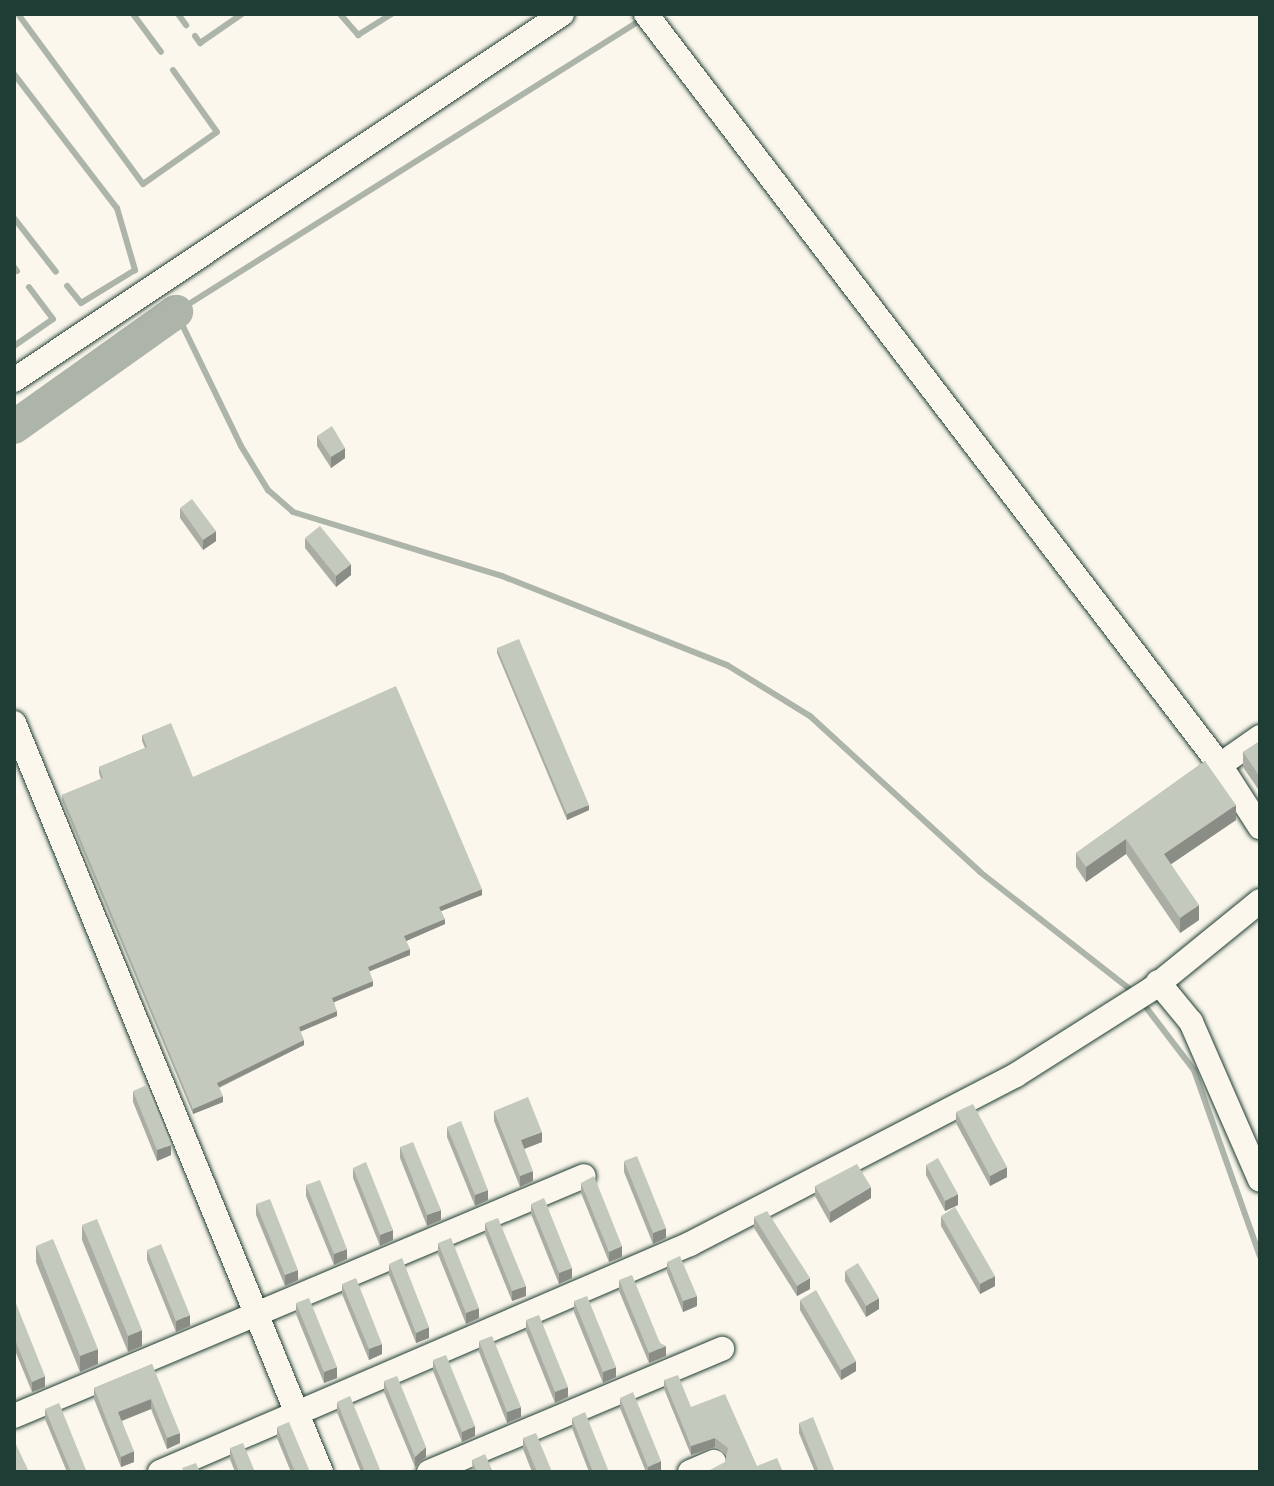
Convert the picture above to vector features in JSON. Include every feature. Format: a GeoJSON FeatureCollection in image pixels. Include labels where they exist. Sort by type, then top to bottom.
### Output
{"type":"FeatureCollection","features":[{"type":"Feature","properties":{"kind":"street"},"geometry":{"type":"LineString","coordinates":[[14,380],[562,14]]}},
{"type":"Feature","properties":{"kind":"street"},"geometry":{"type":"LineString","coordinates":[[646,14],[1220,765],[1260,827]]}},
{"type":"Feature","properties":{"kind":"street"},"geometry":{"type":"LineString","coordinates":[[14,723],[321,1472]]}},
{"type":"Feature","properties":{"kind":"street"},"geometry":{"type":"LineString","coordinates":[[1220,765],[1260,737]]}},
{"type":"Feature","properties":{"kind":"street"},"geometry":{"type":"LineString","coordinates":[[160,1472],[690,1244],[1016,1075],[1155,985],[1260,901]]}},
{"type":"Feature","properties":{"kind":"street"},"geometry":{"type":"LineString","coordinates":[[1155,985],[1191,1022],[1260,1180]]}},
{"type":"Feature","properties":{"kind":"street"},"geometry":{"type":"LineString","coordinates":[[14,1416],[253,1311],[584,1176]]}},
{"type":"Feature","properties":{"kind":"street"},"geometry":{"type":"LineString","coordinates":[[429,1472],[722,1349]]}},
{"type":"Feature","properties":{"kind":"street"},"geometry":{"type":"LineString","coordinates":[[690,1472],[714,1462]]}},
{"type":"Feature","properties":{"kind":"building"},"geometry":{"type":"Polygon","coordinates":[[[332,426],[345,448],[331,457],[317,436],[332,426]]]}},
{"type":"Feature","properties":{"kind":"building"},"geometry":{"type":"Polygon","coordinates":[[[192,499],[216,531],[203,540],[180,508],[192,499]]]}},
{"type":"Feature","properties":{"kind":"building"},"geometry":{"type":"Polygon","coordinates":[[[320,526],[351,564],[336,576],[305,538],[320,526]]]}},
{"type":"Feature","properties":{"kind":"building"},"geometry":{"type":"Polygon","coordinates":[[[519,639],[589,805],[567,814],[497,648],[519,639]]]}},
{"type":"Feature","properties":{"kind":"building"},"geometry":{"type":"Polygon","coordinates":[[[396,686],[482,889],[439,907],[445,919],[404,936],[410,949],[368,967],[373,981],[332,998],[337,1011],[299,1027],[304,1040],[217,1083],[223,1096],[193,1109],[62,795],[103,778],[99,767],[147,747],[142,735],[171,723],[193,777],[396,686]]]}},
{"type":"Feature","properties":{"kind":"building"},"geometry":{"type":"Polygon","coordinates":[[[1258,742],[1260,745],[1260,777],[1243,752],[1258,742]]]}},
{"type":"Feature","properties":{"kind":"building"},"geometry":{"type":"Polygon","coordinates":[[[1205,761],[1236,805],[1164,854],[1199,905],[1180,918],[1126,839],[1086,867],[1076,853],[1205,761]]]}},
{"type":"Feature","properties":{"kind":"building"},"geometry":{"type":"Polygon","coordinates":[[[147,1085],[171,1145],[157,1150],[133,1091],[147,1085]]]}},
{"type":"Feature","properties":{"kind":"building"},"geometry":{"type":"Polygon","coordinates":[[[528,1097],[542,1132],[521,1140],[533,1171],[520,1176],[494,1111],[528,1097]]]}},
{"type":"Feature","properties":{"kind":"building"},"geometry":{"type":"Polygon","coordinates":[[[973,1104],[1007,1167],[990,1176],[956,1112],[973,1104]]]}},
{"type":"Feature","properties":{"kind":"building"},"geometry":{"type":"Polygon","coordinates":[[[461,1121],[488,1190],[475,1195],[447,1127],[461,1121]]]}},
{"type":"Feature","properties":{"kind":"building"},"geometry":{"type":"Polygon","coordinates":[[[413,1142],[441,1210],[427,1215],[400,1147],[413,1142]]]}},
{"type":"Feature","properties":{"kind":"building"},"geometry":{"type":"Polygon","coordinates":[[[637,1156],[666,1228],[653,1233],[624,1161],[637,1156]]]}},
{"type":"Feature","properties":{"kind":"building"},"geometry":{"type":"Polygon","coordinates":[[[938,1158],[958,1194],[945,1201],[926,1165],[938,1158]]]}},
{"type":"Feature","properties":{"kind":"building"},"geometry":{"type":"Polygon","coordinates":[[[366,1162],[393,1230],[380,1235],[353,1168],[366,1162]]]}},
{"type":"Feature","properties":{"kind":"building"},"geometry":{"type":"Polygon","coordinates":[[[857,1164],[871,1187],[830,1212],[815,1186],[857,1164]]]}},
{"type":"Feature","properties":{"kind":"building"},"geometry":{"type":"Polygon","coordinates":[[[594,1176],[622,1246],[609,1252],[581,1183],[594,1176]]]}},
{"type":"Feature","properties":{"kind":"building"},"geometry":{"type":"Polygon","coordinates":[[[320,1180],[347,1249],[334,1254],[306,1185],[320,1180]]]}},
{"type":"Feature","properties":{"kind":"building"},"geometry":{"type":"Polygon","coordinates":[[[544,1198],[572,1268],[559,1273],[531,1204],[544,1198]]]}},
{"type":"Feature","properties":{"kind":"building"},"geometry":{"type":"Polygon","coordinates":[[[270,1199],[298,1270],[285,1275],[256,1204],[270,1199]]]}},
{"type":"Feature","properties":{"kind":"building"},"geometry":{"type":"Polygon","coordinates":[[[955,1207],[995,1276],[980,1284],[941,1216],[955,1207]]]}},
{"type":"Feature","properties":{"kind":"building"},"geometry":{"type":"Polygon","coordinates":[[[767,1211],[810,1278],[797,1286],[754,1217],[767,1211]]]}},
{"type":"Feature","properties":{"kind":"building"},"geometry":{"type":"Polygon","coordinates":[[[498,1218],[526,1286],[512,1291],[485,1223],[498,1218]]]}},
{"type":"Feature","properties":{"kind":"building"},"geometry":{"type":"Polygon","coordinates":[[[97,1219],[142,1330],[128,1336],[82,1225],[97,1219]]]}},
{"type":"Feature","properties":{"kind":"building"},"geometry":{"type":"Polygon","coordinates":[[[451,1238],[479,1308],[466,1313],[438,1243],[451,1238]]]}},
{"type":"Feature","properties":{"kind":"building"},"geometry":{"type":"Polygon","coordinates":[[[53,1239],[98,1349],[80,1356],[36,1246],[53,1239]]]}},
{"type":"Feature","properties":{"kind":"building"},"geometry":{"type":"Polygon","coordinates":[[[161,1244],[190,1315],[176,1321],[147,1250],[161,1244]]]}},
{"type":"Feature","properties":{"kind":"building"},"geometry":{"type":"Polygon","coordinates":[[[680,1256],[697,1296],[683,1301],[667,1262],[680,1256]]]}},
{"type":"Feature","properties":{"kind":"building"},"geometry":{"type":"Polygon","coordinates":[[[402,1258],[429,1327],[416,1333],[389,1264],[402,1258]]]}},
{"type":"Feature","properties":{"kind":"building"},"geometry":{"type":"Polygon","coordinates":[[[858,1263],[879,1298],[866,1306],[845,1271],[858,1263]]]}},
{"type":"Feature","properties":{"kind":"building"},"geometry":{"type":"Polygon","coordinates":[[[632,1275],[660,1343],[666,1346],[649,1353],[619,1280],[632,1275]]]}},
{"type":"Feature","properties":{"kind":"building"},"geometry":{"type":"Polygon","coordinates":[[[356,1278],[382,1344],[369,1349],[342,1284],[356,1278]]]}},
{"type":"Feature","properties":{"kind":"building"},"geometry":{"type":"Polygon","coordinates":[[[816,1290],[856,1361],[841,1370],[800,1300],[816,1290]]]}},
{"type":"Feature","properties":{"kind":"building"},"geometry":{"type":"Polygon","coordinates":[[[587,1296],[616,1367],[603,1372],[574,1301],[587,1296]]]}},
{"type":"Feature","properties":{"kind":"building"},"geometry":{"type":"Polygon","coordinates":[[[309,1298],[337,1367],[324,1372],[296,1303],[309,1298]]]}},
{"type":"Feature","properties":{"kind":"building"},"geometry":{"type":"Polygon","coordinates":[[[15,1301],[45,1376],[32,1382],[14,1337],[15,1301]]]}},
{"type":"Feature","properties":{"kind":"building"},"geometry":{"type":"Polygon","coordinates":[[[539,1315],[568,1387],[555,1392],[526,1320],[539,1315]]]}},
{"type":"Feature","properties":{"kind":"building"},"geometry":{"type":"Polygon","coordinates":[[[492,1336],[521,1407],[507,1412],[479,1341],[492,1336]]]}},
{"type":"Feature","properties":{"kind":"building"},"geometry":{"type":"Polygon","coordinates":[[[446,1355],[475,1426],[462,1432],[433,1360],[446,1355]]]}},
{"type":"Feature","properties":{"kind":"building"},"geometry":{"type":"Polygon","coordinates":[[[152,1364],[180,1433],[167,1438],[151,1399],[118,1412],[134,1451],[121,1457],[94,1388],[152,1364]]]}},
{"type":"Feature","properties":{"kind":"building"},"geometry":{"type":"Polygon","coordinates":[[[678,1375],[691,1407],[725,1394],[757,1466],[777,1458],[783,1472],[706,1472],[725,1462],[728,1448],[715,1438],[691,1446],[664,1380],[678,1375]]]}},
{"type":"Feature","properties":{"kind":"building"},"geometry":{"type":"Polygon","coordinates":[[[397,1376],[426,1447],[415,1457],[384,1381],[397,1376]]]}},
{"type":"Feature","properties":{"kind":"building"},"geometry":{"type":"Polygon","coordinates":[[[633,1392],[661,1461],[648,1467],[620,1398],[633,1392]]]}},
{"type":"Feature","properties":{"kind":"building"},"geometry":{"type":"Polygon","coordinates":[[[350,1396],[381,1472],[365,1472],[337,1402],[350,1396]]]}},
{"type":"Feature","properties":{"kind":"building"},"geometry":{"type":"Polygon","coordinates":[[[59,1403],[86,1470],[82,1472],[71,1472],[45,1409],[59,1403]]]}},
{"type":"Feature","properties":{"kind":"building"},"geometry":{"type":"Polygon","coordinates":[[[585,1412],[609,1472],[593,1472],[572,1418],[585,1412]]]}},
{"type":"Feature","properties":{"kind":"building"},"geometry":{"type":"Polygon","coordinates":[[[813,1417],[835,1472],[819,1472],[799,1423],[813,1417]]]}},
{"type":"Feature","properties":{"kind":"building"},"geometry":{"type":"Polygon","coordinates":[[[289,1422],[310,1472],[295,1472],[277,1427],[289,1422]]]}},
{"type":"Feature","properties":{"kind":"building"},"geometry":{"type":"Polygon","coordinates":[[[536,1433],[552,1472],[537,1472],[523,1438],[536,1433]]]}},
{"type":"Feature","properties":{"kind":"building"},"geometry":{"type":"Polygon","coordinates":[[[14,1440],[29,1472],[15,1472],[14,1440]]]}},
{"type":"Feature","properties":{"kind":"building"},"geometry":{"type":"Polygon","coordinates":[[[243,1443],[255,1472],[239,1472],[230,1448],[243,1443]]]}},
{"type":"Feature","properties":{"kind":"building"},"geometry":{"type":"Polygon","coordinates":[[[485,1454],[493,1472],[477,1472],[472,1460],[485,1454]]]}},
{"type":"Feature","properties":{"kind":"building"},"geometry":{"type":"Polygon","coordinates":[[[196,1463],[200,1472],[184,1472],[182,1468],[196,1463]]]}},
{"type":"Feature","properties":{"kind":"waterway"},"geometry":{"type":"LineString","coordinates":[[18,14],[143,184],[217,132],[173,70]]}},
{"type":"Feature","properties":{"kind":"waterway"},"geometry":{"type":"LineString","coordinates":[[133,14],[161,52]]}},
{"type":"Feature","properties":{"kind":"waterway"},"geometry":{"type":"LineString","coordinates":[[178,14],[186,25]]}},
{"type":"Feature","properties":{"kind":"waterway"},"geometry":{"type":"LineString","coordinates":[[195,36],[200,43],[242,14]]}},
{"type":"Feature","properties":{"kind":"waterway"},"geometry":{"type":"LineString","coordinates":[[340,14],[358,35],[392,14]]}},
{"type":"Feature","properties":{"kind":"waterway"},"geometry":{"type":"LineString","coordinates":[[644,18],[176,312],[241,446],[268,490],[293,512],[502,576],[727,665],[810,716],[980,872],[1135,993]]}},
{"type":"Feature","properties":{"kind":"waterway"},"geometry":{"type":"LineString","coordinates":[[14,74],[117,208],[135,270],[81,303],[67,286]]}},
{"type":"Feature","properties":{"kind":"waterway"},"geometry":{"type":"LineString","coordinates":[[14,218],[56,272]]}},
{"type":"Feature","properties":{"kind":"waterway"},"geometry":{"type":"LineString","coordinates":[[14,267],[17,271]]}},
{"type":"Feature","properties":{"kind":"waterway"},"geometry":{"type":"LineString","coordinates":[[14,346],[53,319],[29,287]]}},
{"type":"Feature","properties":{"kind":"waterway"},"geometry":{"type":"LineString","coordinates":[[14,427],[176,312]]}},
{"type":"Feature","properties":{"kind":"waterway"},"geometry":{"type":"LineString","coordinates":[[1142,1002],[1194,1070],[1260,1256]]}}]}
